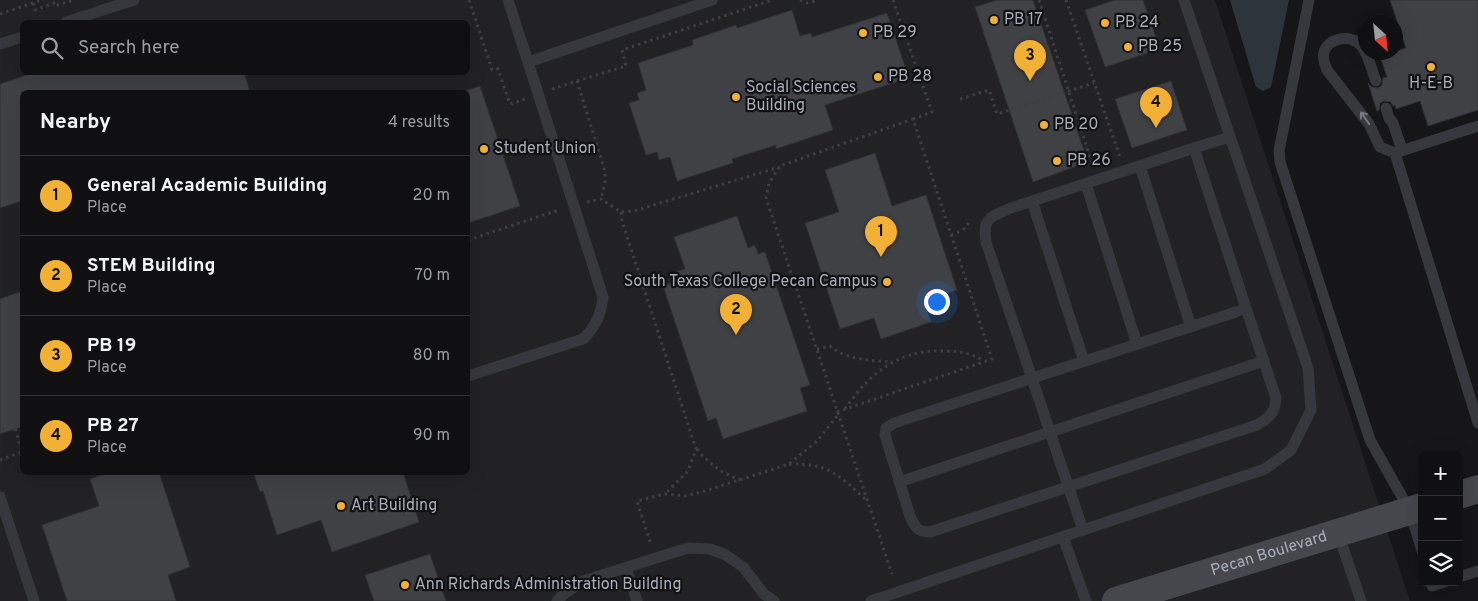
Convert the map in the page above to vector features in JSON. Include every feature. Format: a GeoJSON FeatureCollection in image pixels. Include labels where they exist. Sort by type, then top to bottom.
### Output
{"type":"FeatureCollection","features":[{"type":"Feature","properties":{"kind":"main road"},"geometry":{"type":"LineString","coordinates":[[1463,494],[1478,489]]}},
{"type":"Feature","properties":{"kind":"main road","name":"Pecan Boulevard"},"geometry":{"type":"LineString","coordinates":[[1116,601],[1416,509]]}},
{"type":"Feature","properties":{"kind":"lane"},"geometry":{"type":"LineString","coordinates":[[72,20],[134,0]]}},
{"type":"Feature","properties":{"kind":"lane"},"geometry":{"type":"LineString","coordinates":[[470,375],[583,339],[594,328],[601,313],[603,297],[508,0]]}},
{"type":"Feature","properties":{"kind":"lane"},"geometry":{"type":"LineString","coordinates":[[528,62],[712,0]]}},
{"type":"Feature","properties":{"kind":"lane"},"geometry":{"type":"LineString","coordinates":[[871,601],[1265,469],[1291,450],[1311,410],[1308,368],[1184,0]]}},
{"type":"Feature","properties":{"kind":"lane"},"geometry":{"type":"LineString","coordinates":[[1309,0],[1279,151],[1280,162],[1370,440],[1416,509],[1421,541]]}},
{"type":"Feature","properties":{"kind":"lane"},"geometry":{"type":"LineString","coordinates":[[0,44],[20,38]]}},
{"type":"Feature","properties":{"kind":"lane"},"geometry":{"type":"LineString","coordinates":[[1376,81],[1364,50],[1357,42],[1349,38],[1338,39],[1328,44],[1323,60],[1330,75],[1369,124],[1380,147],[1399,151],[1478,126]]}},
{"type":"Feature","properties":{"kind":"lane"},"geometry":{"type":"LineString","coordinates":[[1386,108],[1389,118],[1393,123],[1399,151],[1478,423]]}},
{"type":"Feature","properties":{"kind":"lane"},"geometry":{"type":"LineString","coordinates":[[1084,530],[986,242],[984,228],[988,220],[996,215],[1230,137]]}},
{"type":"Feature","properties":{"kind":"lane"},"geometry":{"type":"LineString","coordinates":[[1194,148],[1276,398],[1275,409],[1257,425],[1069,488],[930,532],[921,532],[915,528],[885,436],[886,428],[894,423],[1246,308]]}},
{"type":"Feature","properties":{"kind":"lane"},"geometry":{"type":"LineString","coordinates":[[1140,166],[1191,326]]}},
{"type":"Feature","properties":{"kind":"lane"},"geometry":{"type":"LineString","coordinates":[[1086,184],[1137,344]]}},
{"type":"Feature","properties":{"kind":"lane"},"geometry":{"type":"LineString","coordinates":[[1032,202],[1084,361]]}},
{"type":"Feature","properties":{"kind":"lane"},"geometry":{"type":"LineString","coordinates":[[899,482],[1264,361]]}},
{"type":"Feature","properties":{"kind":"lane"},"geometry":{"type":"LineString","coordinates":[[0,499],[34,601]]}},
{"type":"Feature","properties":{"kind":"lane"},"geometry":{"type":"LineString","coordinates":[[1338,533],[1361,601]]}},
{"type":"Feature","properties":{"kind":"lane"},"geometry":{"type":"LineString","coordinates":[[0,538],[12,534]]}},
{"type":"Feature","properties":{"kind":"lane"},"geometry":{"type":"LineString","coordinates":[[1063,537],[1086,601]]}},
{"type":"Feature","properties":{"kind":"lane"},"geometry":{"type":"LineString","coordinates":[[557,601],[583,581],[688,548],[710,549],[726,555],[743,567],[764,594],[774,601]]}},
{"type":"Feature","properties":{"kind":"lane"},"geometry":{"type":"LineString","coordinates":[[626,568],[637,601]]}},
{"type":"Feature","properties":{"kind":"lane"},"geometry":{"type":"LineString","coordinates":[[1463,576],[1478,571]]}},
{"type":"Feature","properties":{"kind":"path"},"geometry":{"type":"LineString","coordinates":[[0,14],[42,0]]}},
{"type":"Feature","properties":{"kind":"path"},"geometry":{"type":"LineString","coordinates":[[32,3],[35,10],[54,3],[55,6],[73,0]]}},
{"type":"Feature","properties":{"kind":"path"},"geometry":{"type":"LineString","coordinates":[[469,0],[492,70],[498,69],[510,104],[626,66],[622,50],[772,0]]}},
{"type":"Feature","properties":{"kind":"path"},"geometry":{"type":"LineString","coordinates":[[800,0],[807,4],[817,0]]}},
{"type":"Feature","properties":{"kind":"path"},"geometry":{"type":"LineString","coordinates":[[470,239],[601,199],[621,212],[634,212],[780,166],[932,112],[893,0]]}},
{"type":"Feature","properties":{"kind":"path"},"geometry":{"type":"LineString","coordinates":[[1039,0],[1093,166],[1102,163]]}},
{"type":"Feature","properties":{"kind":"path"},"geometry":{"type":"LineString","coordinates":[[1066,0],[1121,157],[1112,160]]}},
{"type":"Feature","properties":{"kind":"path"},"geometry":{"type":"LineString","coordinates":[[577,81],[605,171],[605,183],[601,199]]}},
{"type":"Feature","properties":{"kind":"path"},"geometry":{"type":"LineString","coordinates":[[960,99],[989,90],[997,114],[1094,82]]}},
{"type":"Feature","properties":{"kind":"path"},"geometry":{"type":"LineString","coordinates":[[789,464],[817,441],[838,413],[845,409],[992,359],[913,119]]}},
{"type":"Feature","properties":{"kind":"path"},"geometry":{"type":"LineString","coordinates":[[780,166],[769,183],[766,198],[892,574]]}},
{"type":"Feature","properties":{"kind":"path"},"geometry":{"type":"LineString","coordinates":[[621,212],[622,221],[696,449],[706,460],[724,473],[740,480]]}},
{"type":"Feature","properties":{"kind":"path"},"geometry":{"type":"LineString","coordinates":[[816,349],[830,346],[837,353],[863,360],[892,362]]}},
{"type":"Feature","properties":{"kind":"path"},"geometry":{"type":"LineString","coordinates":[[845,409],[856,392],[866,382],[903,356],[922,351],[936,350],[968,352],[984,362]]}},
{"type":"Feature","properties":{"kind":"path"},"geometry":{"type":"LineString","coordinates":[[15,429],[20,445]]}},
{"type":"Feature","properties":{"kind":"path"},"geometry":{"type":"LineString","coordinates":[[665,494],[688,471],[696,449]]}},
{"type":"Feature","properties":{"kind":"path"},"geometry":{"type":"LineString","coordinates":[[0,460],[20,453]]}},
{"type":"Feature","properties":{"kind":"path"},"geometry":{"type":"LineString","coordinates":[[650,542],[637,501],[665,494],[685,496],[706,491],[789,464],[805,464],[827,468],[849,484],[867,502]]}},
{"type":"Feature","properties":{"kind":"shaded area","name":"South Texas College Pecan Campus"},"geometry":{"type":"Polygon","coordinates":[[[0,0],[1215,0],[1410,601],[0,601],[0,0]]]}},
{"type":"Feature","properties":{"kind":"shaded area"},"geometry":{"type":"Polygon","coordinates":[[[1230,0],[1289,0],[1271,87],[1263,91],[1256,87],[1230,0]]]}},
{"type":"Feature","properties":{"kind":"building"},"geometry":{"type":"Polygon","coordinates":[[[997,0],[1033,0],[1088,162],[1033,182],[975,7],[997,0]]]}},
{"type":"Feature","properties":{"kind":"building"},"geometry":{"type":"Polygon","coordinates":[[[1115,0],[1143,0],[1160,49],[1105,67],[1085,10],[1115,0]]]}},
{"type":"Feature","properties":{"kind":"building","name":"H-E-B"},"geometry":{"type":"Polygon","coordinates":[[[1390,0],[1478,0],[1478,110],[1428,126],[1420,101],[1396,109],[1395,105],[1393,106],[1391,102],[1384,101],[1380,103],[1379,110],[1377,111],[1368,83],[1372,87],[1378,88],[1382,85],[1383,78],[1387,77],[1381,60],[1403,60],[1403,49],[1406,48],[1403,39],[1403,15],[1395,15],[1390,0]]]}},
{"type":"Feature","properties":{"kind":"building","name":"Social Sciences Building"},"geometry":{"type":"Polygon","coordinates":[[[792,10],[800,36],[811,33],[812,37],[887,13],[909,78],[825,105],[833,130],[776,149],[776,145],[732,159],[733,163],[677,181],[670,157],[659,160],[657,152],[646,155],[629,103],[639,100],[637,93],[646,90],[638,63],[693,45],[692,40],[736,25],[737,28],[792,10]]]}},
{"type":"Feature","properties":{"kind":"building"},"geometry":{"type":"Polygon","coordinates":[[[27,75],[245,75],[249,90],[20,90],[20,202],[0,208],[0,84],[27,75]]]}},
{"type":"Feature","properties":{"kind":"building"},"geometry":{"type":"Polygon","coordinates":[[[1171,81],[1187,130],[1132,148],[1115,99],[1171,81]]]}},
{"type":"Feature","properties":{"kind":"building","name":"Student Union"},"geometry":{"type":"Polygon","coordinates":[[[480,86],[520,206],[470,222],[470,90],[468,90],[480,86]]]}},
{"type":"Feature","properties":{"kind":"building"},"geometry":{"type":"Polygon","coordinates":[[[875,153],[892,206],[926,195],[957,290],[924,301],[931,322],[881,339],[874,318],[840,329],[805,223],[839,212],[825,170],[875,153]]]}},
{"type":"Feature","properties":{"kind":"building"},"geometry":{"type":"Polygon","coordinates":[[[737,216],[748,248],[755,245],[758,254],[765,252],[810,385],[800,388],[807,411],[723,439],[716,418],[708,421],[663,286],[680,280],[677,271],[685,269],[674,237],[737,216]]]}},
{"type":"Feature","properties":{"kind":"building"},"geometry":{"type":"Polygon","coordinates":[[[20,292],[20,428],[0,434],[0,299],[20,292]]]}},
{"type":"Feature","properties":{"kind":"building"},"geometry":{"type":"Polygon","coordinates":[[[101,475],[160,475],[190,567],[168,575],[176,601],[67,601],[42,525],[99,506],[90,479],[101,475]]]}},
{"type":"Feature","properties":{"kind":"building","name":"Art Building"},"geometry":{"type":"Polygon","coordinates":[[[254,475],[404,475],[419,522],[332,552],[321,520],[277,535],[263,491],[260,492],[254,475]]]}},
{"type":"Feature","properties":{"kind":"building","name":"Ann Richards Administration Building"},"geometry":{"type":"Polygon","coordinates":[[[430,554],[446,601],[374,601],[365,575],[430,554]]]}},
{"type":"Feature","properties":{"kind":"place","name":"PB 17"},"geometry":{"type":"Point","coordinates":[994,20]}},
{"type":"Feature","properties":{"kind":"place","name":"PB 24"},"geometry":{"type":"Point","coordinates":[1105,23]}},
{"type":"Feature","properties":{"kind":"place","name":"PB 29"},"geometry":{"type":"Point","coordinates":[863,33]}},
{"type":"Feature","properties":{"kind":"place","name":"PB 25"},"geometry":{"type":"Point","coordinates":[1128,47]}},
{"type":"Feature","properties":{"kind":"place","name":"H-E-B"},"geometry":{"type":"Point","coordinates":[1431,67]}},
{"type":"Feature","properties":{"kind":"place","name":"PB 28"},"geometry":{"type":"Point","coordinates":[878,77]}},
{"type":"Feature","properties":{"kind":"place","name":"PB 19"},"geometry":{"type":"Point","coordinates":[1030,81]}},
{"type":"Feature","properties":{"kind":"place","name":"Social Sciences Building"},"geometry":{"type":"Point","coordinates":[736,97]}},
{"type":"Feature","properties":{"kind":"place","name":"PB 20"},"geometry":{"type":"Point","coordinates":[1044,125]}},
{"type":"Feature","properties":{"kind":"place","name":"PB 27"},"geometry":{"type":"Point","coordinates":[1156,128]}},
{"type":"Feature","properties":{"kind":"place","name":"Student Union"},"geometry":{"type":"Point","coordinates":[484,149]}},
{"type":"Feature","properties":{"kind":"place","name":"PB 26"},"geometry":{"type":"Point","coordinates":[1057,161]}},
{"type":"Feature","properties":{"kind":"place","name":"General Academic Building"},"geometry":{"type":"Point","coordinates":[881,257]}},
{"type":"Feature","properties":{"kind":"place","name":"South Texas College Pecan Campus"},"geometry":{"type":"Point","coordinates":[887,282]}},
{"type":"Feature","properties":{"kind":"place","name":"STEM Building"},"geometry":{"type":"Point","coordinates":[736,335]}},
{"type":"Feature","properties":{"kind":"place","name":"Art Building"},"geometry":{"type":"Point","coordinates":[341,506]}},
{"type":"Feature","properties":{"kind":"place","name":"Ann Richards Administration Building"},"geometry":{"type":"Point","coordinates":[405,585]}}]}
